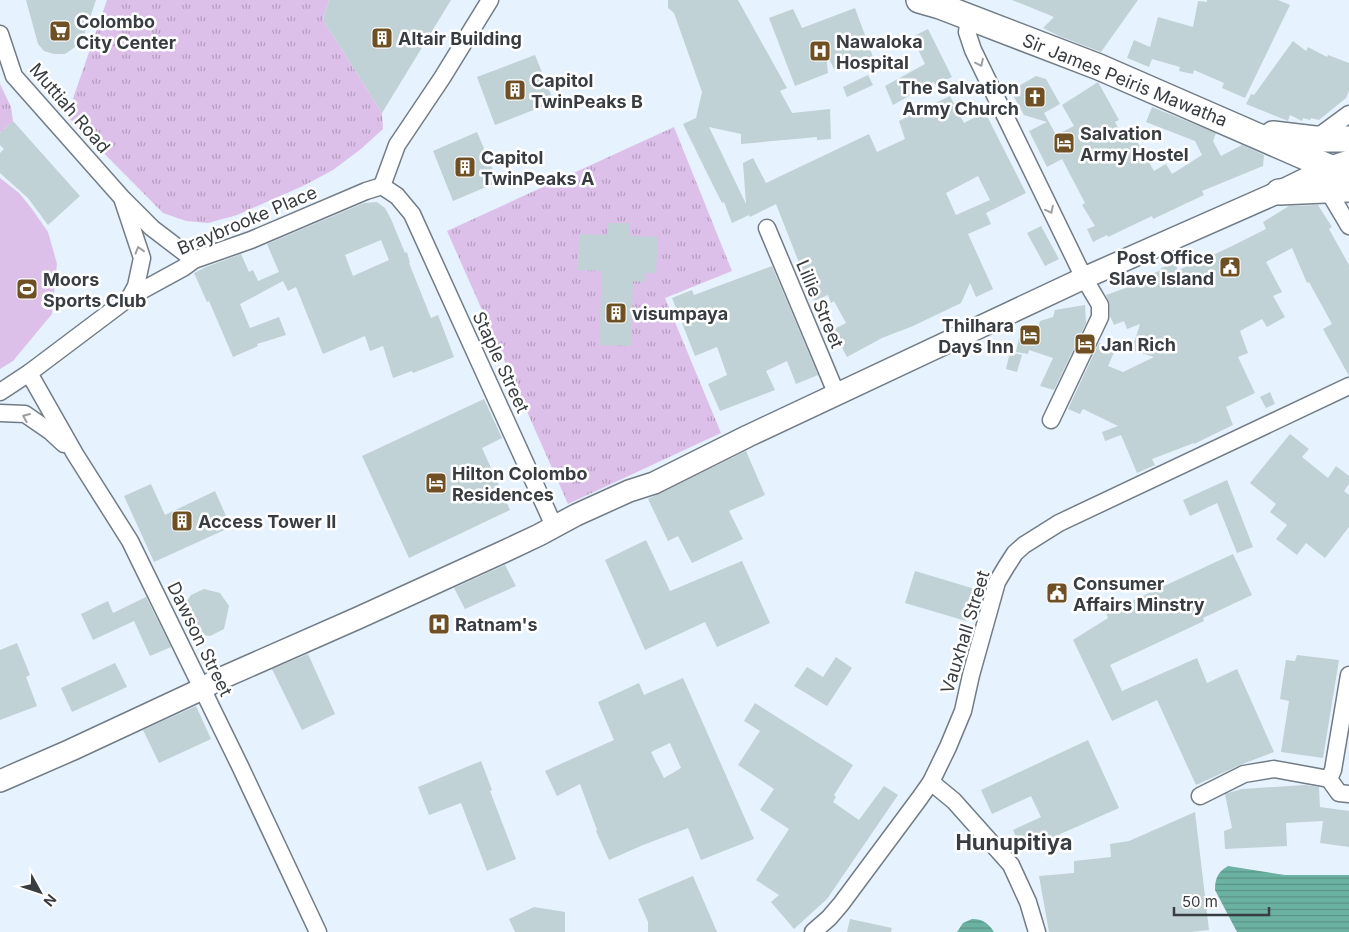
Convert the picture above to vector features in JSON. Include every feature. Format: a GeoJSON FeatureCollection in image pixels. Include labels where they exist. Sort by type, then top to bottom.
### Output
{"type":"FeatureCollection","features":[{"type":"Feature","properties":{"kind":"highway","name":"Sir James Peiris Mawatha"},"geometry":{"type":"LineString","coordinates":[[933,2],[1099,66],[1244,129],[1340,177]]}},
{"type":"Feature","properties":{"kind":"highway"},"geometry":{"type":"LineString","coordinates":[[1244,129],[1315,140],[1349,139]]}},
{"type":"Feature","properties":{"kind":"highway"},"geometry":{"type":"LineString","coordinates":[[1279,192],[1340,177]]}},
{"type":"Feature","properties":{"kind":"main road"},"geometry":{"type":"LineString","coordinates":[[0,781],[202,689],[215,681],[514,547],[629,491],[654,483],[748,436],[1084,278],[1279,192]]}},
{"type":"Feature","properties":{"kind":"street"},"geometry":{"type":"LineString","coordinates":[[382,186],[397,145],[442,78],[490,0]]}},
{"type":"Feature","properties":{"kind":"street"},"geometry":{"type":"LineString","coordinates":[[969,17],[967,32],[973,50],[1084,278],[1100,305],[1100,317],[1051,420]]}},
{"type":"Feature","properties":{"kind":"street","name":"Muttiah Road"},"geometry":{"type":"LineString","coordinates":[[0,34],[14,76],[123,199],[152,228],[194,260]]}},
{"type":"Feature","properties":{"kind":"street"},"geometry":{"type":"LineString","coordinates":[[1315,140],[1349,114]]}},
{"type":"Feature","properties":{"kind":"street"},"geometry":{"type":"LineString","coordinates":[[1340,177],[1349,226]]}},
{"type":"Feature","properties":{"kind":"street","name":"Staple Street"},"geometry":{"type":"LineString","coordinates":[[382,186],[397,196],[412,214],[554,526]]}},
{"type":"Feature","properties":{"kind":"street","name":"Braybrooke Place"},"geometry":{"type":"LineString","coordinates":[[0,392],[29,373],[130,297],[194,260],[251,240],[382,186]]}},
{"type":"Feature","properties":{"kind":"street","name":"Muttiah Road"},"geometry":{"type":"LineString","coordinates":[[123,199],[142,258],[136,286],[130,297]]}},
{"type":"Feature","properties":{"kind":"street","name":"Lillie Street"},"geometry":{"type":"LineString","coordinates":[[767,228],[837,395]]}},
{"type":"Feature","properties":{"kind":"street","name":"Dawson Street"},"geometry":{"type":"LineString","coordinates":[[29,373],[75,454],[130,541],[318,932]]}},
{"type":"Feature","properties":{"kind":"street","name":"Vauxhall Street"},"geometry":{"type":"LineString","coordinates":[[813,932],[841,904],[931,782],[962,711],[997,582],[1015,554],[1034,537],[1059,523],[1349,386]]}},
{"type":"Feature","properties":{"kind":"street"},"geometry":{"type":"LineString","coordinates":[[0,413],[24,414],[51,432],[75,454]]}},
{"type":"Feature","properties":{"kind":"street"},"geometry":{"type":"LineString","coordinates":[[1329,779],[1333,770],[1349,675]]}},
{"type":"Feature","properties":{"kind":"street"},"geometry":{"type":"LineString","coordinates":[[1200,796],[1244,774],[1274,769],[1329,779],[1340,793],[1349,794]]}},
{"type":"Feature","properties":{"kind":"street"},"geometry":{"type":"LineString","coordinates":[[931,782],[954,801],[1011,866],[1028,902],[1037,932]]}},
{"type":"Feature","properties":{"kind":"green space"},"geometry":{"type":"Polygon","coordinates":[[[107,0],[329,0],[323,20],[382,113],[383,129],[361,149],[333,170],[305,185],[237,215],[208,223],[186,221],[163,213],[67,116],[107,0]]]}},
{"type":"Feature","properties":{"kind":"green space"},"geometry":{"type":"Polygon","coordinates":[[[0,84],[11,107],[13,121],[0,133],[0,84]]]}},
{"type":"Feature","properties":{"kind":"green space"},"geometry":{"type":"Polygon","coordinates":[[[674,127],[732,271],[665,298],[721,433],[568,504],[447,231],[674,127]]]}},
{"type":"Feature","properties":{"kind":"green space","name":"Moors Sports Club"},"geometry":{"type":"Polygon","coordinates":[[[0,178],[19,193],[48,232],[57,264],[52,314],[13,361],[0,369],[0,178]]]}},
{"type":"Feature","properties":{"kind":"shaded area"},"geometry":{"type":"Polygon","coordinates":[[[1228,866],[1285,875],[1349,875],[1349,932],[1237,932],[1215,890],[1218,876],[1228,866]]]}},
{"type":"Feature","properties":{"kind":"shaded area"},"geometry":{"type":"Polygon","coordinates":[[[972,919],[985,922],[994,932],[957,932],[963,923],[972,919]]]}},
{"type":"Feature","properties":{"kind":"building","name":"Colombo City Center"},"geometry":{"type":"Polygon","coordinates":[[[26,0],[96,0],[83,38],[65,54],[54,54],[44,51],[38,44],[26,0]]]}},
{"type":"Feature","properties":{"kind":"building","name":"Altair Building"},"geometry":{"type":"Polygon","coordinates":[[[329,0],[451,0],[382,113],[323,20],[329,0]]]}},
{"type":"Feature","properties":{"kind":"building"},"geometry":{"type":"Polygon","coordinates":[[[668,0],[738,0],[787,88],[780,91],[792,113],[830,109],[831,139],[817,140],[817,137],[741,144],[741,134],[709,127],[746,204],[743,163],[753,158],[766,183],[869,134],[877,152],[905,139],[899,121],[950,96],[964,123],[985,112],[1026,193],[986,213],[991,224],[968,234],[993,289],[976,297],[970,283],[961,303],[913,326],[882,338],[847,357],[840,344],[835,347],[828,332],[846,323],[834,301],[831,303],[828,295],[814,301],[776,204],[750,217],[749,215],[732,223],[724,202],[722,203],[706,171],[683,124],[696,118],[702,92],[674,13],[668,8],[668,0]],[[978,176],[946,193],[956,215],[990,200],[978,176]]]}},
{"type":"Feature","properties":{"kind":"building"},"geometry":{"type":"Polygon","coordinates":[[[1012,0],[1138,0],[1101,52],[1043,28],[1054,17],[1012,0]]]}},
{"type":"Feature","properties":{"kind":"building"},"geometry":{"type":"Polygon","coordinates":[[[1207,0],[1278,0],[1290,5],[1245,98],[1222,88],[1224,83],[1194,70],[1193,74],[1179,71],[1180,67],[1152,59],[1149,67],[1127,58],[1134,40],[1150,47],[1158,17],[1193,27],[1198,1],[1207,2],[1207,0]]]}},
{"type":"Feature","properties":{"kind":"building","name":"Nawaloka Hospital"},"geometry":{"type":"Polygon","coordinates":[[[855,8],[873,57],[835,71],[826,53],[828,73],[795,86],[769,18],[793,9],[802,28],[855,8]]]}},
{"type":"Feature","properties":{"kind":"building"},"geometry":{"type":"Polygon","coordinates":[[[928,29],[952,77],[935,85],[934,82],[893,105],[885,86],[925,64],[912,37],[928,29]]]}},
{"type":"Feature","properties":{"kind":"building"},"geometry":{"type":"Polygon","coordinates":[[[1293,41],[1306,51],[1308,47],[1327,57],[1328,55],[1349,63],[1349,91],[1346,98],[1319,120],[1303,118],[1302,121],[1290,115],[1288,121],[1246,104],[1251,94],[1254,95],[1293,41]]]}},
{"type":"Feature","properties":{"kind":"building","name":"Capitol TwinPeaks B"},"geometry":{"type":"Polygon","coordinates":[[[535,55],[554,102],[495,125],[477,77],[535,55]]]}},
{"type":"Feature","properties":{"kind":"building"},"geometry":{"type":"Polygon","coordinates":[[[868,75],[873,85],[847,97],[843,87],[868,75]]]}},
{"type":"Feature","properties":{"kind":"building"},"geometry":{"type":"Polygon","coordinates":[[[1036,76],[1046,79],[1060,104],[1044,113],[1056,135],[1074,126],[1062,105],[1098,82],[1119,120],[1115,122],[1125,141],[1134,136],[1154,171],[1166,164],[1172,174],[1202,155],[1195,141],[1146,122],[1152,107],[1216,133],[1213,141],[1221,156],[1242,145],[1264,155],[1263,166],[1202,191],[1204,195],[1153,219],[1152,216],[1093,242],[1087,229],[1095,226],[1082,205],[1085,203],[1062,159],[1047,167],[1029,131],[1047,122],[1024,115],[1014,97],[1017,87],[1036,76]]]}},
{"type":"Feature","properties":{"kind":"building"},"geometry":{"type":"Polygon","coordinates":[[[13,121],[80,196],[48,225],[28,198],[0,173],[0,153],[4,149],[0,145],[0,133],[13,121]]]}},
{"type":"Feature","properties":{"kind":"building","name":"Capitol TwinPeaks A"},"geometry":{"type":"Polygon","coordinates":[[[477,132],[498,182],[453,201],[433,151],[477,132]]]}},
{"type":"Feature","properties":{"kind":"building"},"geometry":{"type":"Polygon","coordinates":[[[377,202],[385,208],[405,253],[407,252],[409,263],[431,318],[438,315],[454,357],[413,373],[412,371],[393,378],[383,346],[370,351],[365,336],[323,354],[296,287],[288,291],[283,281],[240,304],[250,328],[279,317],[286,335],[257,344],[258,346],[233,357],[209,301],[207,302],[194,273],[241,254],[249,272],[253,270],[258,281],[279,272],[267,244],[364,203],[377,202]],[[381,240],[345,255],[353,276],[389,260],[381,240]]]}},
{"type":"Feature","properties":{"kind":"building"},"geometry":{"type":"Polygon","coordinates":[[[1318,205],[1332,227],[1329,229],[1349,265],[1349,376],[1323,329],[1332,324],[1309,282],[1307,283],[1292,248],[1266,262],[1282,292],[1273,296],[1285,317],[1267,327],[1262,319],[1240,331],[1248,353],[1238,357],[1255,393],[1226,407],[1233,425],[1194,444],[1152,459],[1155,465],[1137,473],[1121,435],[1105,441],[1102,432],[1118,426],[1083,409],[1080,414],[1068,409],[1099,343],[1115,350],[1108,366],[1123,372],[1154,357],[1132,350],[1140,324],[1127,329],[1124,321],[1114,325],[1110,316],[1110,304],[1106,295],[1137,284],[1136,281],[1161,270],[1161,268],[1175,263],[1178,271],[1197,260],[1198,262],[1230,247],[1266,229],[1263,222],[1289,206],[1318,205]]]}},
{"type":"Feature","properties":{"kind":"building","name":"visumpaya"},"geometry":{"type":"Polygon","coordinates":[[[608,223],[629,223],[629,236],[658,237],[656,273],[646,273],[646,282],[633,281],[631,346],[599,345],[602,271],[578,270],[579,234],[607,235],[608,223]]]}},
{"type":"Feature","properties":{"kind":"building"},"geometry":{"type":"Polygon","coordinates":[[[1041,226],[1059,259],[1045,266],[1027,233],[1041,226]]]}},
{"type":"Feature","properties":{"kind":"building"},"geometry":{"type":"Polygon","coordinates":[[[772,266],[818,375],[796,384],[787,361],[766,371],[775,390],[720,411],[708,384],[727,375],[717,347],[695,356],[672,298],[692,290],[694,295],[772,266]]]}},
{"type":"Feature","properties":{"kind":"building"},"geometry":{"type":"Polygon","coordinates":[[[1085,305],[1086,323],[1054,390],[1040,386],[1053,358],[1029,350],[1028,354],[1016,352],[1019,338],[1034,340],[1040,321],[1053,317],[1055,310],[1085,305]]]}},
{"type":"Feature","properties":{"kind":"building"},"geometry":{"type":"Polygon","coordinates":[[[1010,352],[1022,355],[1017,372],[1006,369],[1010,352]]]}},
{"type":"Feature","properties":{"kind":"building"},"geometry":{"type":"Polygon","coordinates":[[[1270,392],[1275,404],[1266,408],[1260,397],[1270,392]]]}},
{"type":"Feature","properties":{"kind":"building","name":"Hilton Colombo Residences"},"geometry":{"type":"Polygon","coordinates":[[[484,399],[502,438],[482,448],[510,510],[409,558],[362,456],[484,399]]]}},
{"type":"Feature","properties":{"kind":"building"},"geometry":{"type":"Polygon","coordinates":[[[1290,434],[1309,449],[1302,457],[1328,478],[1336,466],[1349,476],[1349,484],[1344,491],[1349,495],[1349,527],[1325,558],[1306,543],[1297,555],[1276,539],[1287,525],[1270,512],[1276,504],[1250,483],[1290,434]]]}},
{"type":"Feature","properties":{"kind":"building"},"geometry":{"type":"Polygon","coordinates":[[[746,451],[765,495],[729,511],[743,539],[692,563],[678,536],[668,541],[648,499],[746,451]]]}},
{"type":"Feature","properties":{"kind":"building"},"geometry":{"type":"Polygon","coordinates":[[[1227,480],[1253,547],[1237,553],[1217,503],[1190,516],[1183,500],[1227,480]]]}},
{"type":"Feature","properties":{"kind":"building","name":"Access Tower II"},"geometry":{"type":"Polygon","coordinates":[[[151,484],[165,515],[215,491],[231,527],[154,562],[124,496],[151,484]]]}},
{"type":"Feature","properties":{"kind":"building"},"geometry":{"type":"Polygon","coordinates":[[[646,540],[670,591],[742,561],[770,623],[717,647],[705,622],[645,650],[605,560],[646,540]]]}},
{"type":"Feature","properties":{"kind":"building"},"geometry":{"type":"Polygon","coordinates":[[[1233,554],[1252,595],[1203,618],[1204,621],[1110,665],[1122,691],[1197,658],[1207,683],[1237,669],[1274,752],[1196,785],[1157,700],[1112,721],[1073,640],[1108,618],[1106,613],[1233,554]]]}},
{"type":"Feature","properties":{"kind":"building"},"geometry":{"type":"Polygon","coordinates":[[[505,565],[516,586],[465,609],[454,588],[505,565]]]}},
{"type":"Feature","properties":{"kind":"building"},"geometry":{"type":"Polygon","coordinates":[[[915,571],[975,589],[966,621],[905,603],[915,571]]]}},
{"type":"Feature","properties":{"kind":"building"},"geometry":{"type":"Polygon","coordinates":[[[204,589],[220,593],[229,606],[224,629],[210,636],[195,634],[185,623],[183,608],[191,595],[204,589]]]}},
{"type":"Feature","properties":{"kind":"building"},"geometry":{"type":"Polygon","coordinates":[[[146,597],[171,647],[150,656],[134,621],[93,640],[81,614],[108,601],[113,613],[146,597]]]}},
{"type":"Feature","properties":{"kind":"building"},"geometry":{"type":"Polygon","coordinates":[[[17,643],[30,675],[26,677],[37,706],[0,720],[0,650],[17,643]]]}},
{"type":"Feature","properties":{"kind":"building"},"geometry":{"type":"Polygon","coordinates":[[[308,654],[335,714],[302,730],[272,669],[308,654]]]}},
{"type":"Feature","properties":{"kind":"building"},"geometry":{"type":"Polygon","coordinates":[[[1297,655],[1339,660],[1323,758],[1281,752],[1289,701],[1280,699],[1286,660],[1295,661],[1297,655]]]}},
{"type":"Feature","properties":{"kind":"building"},"geometry":{"type":"Polygon","coordinates":[[[836,657],[852,668],[827,706],[794,686],[807,667],[823,677],[836,657]]]}},
{"type":"Feature","properties":{"kind":"building"},"geometry":{"type":"Polygon","coordinates":[[[115,663],[127,687],[72,712],[61,688],[115,663]]]}},
{"type":"Feature","properties":{"kind":"building"},"geometry":{"type":"Polygon","coordinates":[[[683,678],[754,839],[701,860],[688,828],[609,860],[596,831],[580,784],[557,796],[545,771],[614,740],[598,702],[639,683],[644,695],[683,678]],[[670,743],[651,752],[664,778],[681,768],[670,743]]]}},
{"type":"Feature","properties":{"kind":"building"},"geometry":{"type":"Polygon","coordinates":[[[755,703],[853,765],[834,795],[836,797],[833,802],[859,820],[884,786],[898,795],[827,899],[794,929],[771,902],[779,895],[756,880],[789,829],[760,810],[774,789],[738,765],[760,731],[744,721],[755,703]]]}},
{"type":"Feature","properties":{"kind":"building"},"geometry":{"type":"Polygon","coordinates":[[[196,706],[211,739],[159,763],[143,730],[196,706]]]}},
{"type":"Feature","properties":{"kind":"building"},"geometry":{"type":"Polygon","coordinates":[[[1088,740],[1119,808],[1022,851],[1013,830],[1041,817],[1031,796],[992,814],[981,790],[1088,740]]]}},
{"type":"Feature","properties":{"kind":"building"},"geometry":{"type":"Polygon","coordinates":[[[481,761],[492,790],[490,791],[516,859],[487,871],[461,803],[429,815],[418,787],[481,761]]]}},
{"type":"Feature","properties":{"kind":"building"},"geometry":{"type":"Polygon","coordinates":[[[1305,785],[1319,787],[1320,807],[1349,811],[1349,847],[1320,843],[1323,821],[1286,823],[1287,846],[1225,849],[1224,831],[1232,828],[1225,794],[1242,789],[1305,785]]]}},
{"type":"Feature","properties":{"kind":"building"},"geometry":{"type":"Polygon","coordinates":[[[1195,812],[1209,930],[1191,932],[1049,932],[1039,876],[1074,873],[1074,861],[1111,857],[1110,844],[1129,841],[1195,812]]]}},
{"type":"Feature","properties":{"kind":"building"},"geometry":{"type":"Polygon","coordinates":[[[693,876],[717,932],[648,932],[648,922],[638,899],[693,876]]]}},
{"type":"Feature","properties":{"kind":"building"},"geometry":{"type":"Polygon","coordinates":[[[534,907],[565,912],[565,932],[515,932],[509,919],[534,907]]]}},
{"type":"Feature","properties":{"kind":"building"},"geometry":{"type":"Polygon","coordinates":[[[850,919],[892,928],[891,932],[847,932],[850,919]]]}},
{"type":"Feature","properties":{"kind":"place","name":"Colombo City Center"},"geometry":{"type":"Point","coordinates":[60,31]}},
{"type":"Feature","properties":{"kind":"place","name":"Altair Building"},"geometry":{"type":"Point","coordinates":[382,38]}},
{"type":"Feature","properties":{"kind":"place","name":"Nawaloka Hospital"},"geometry":{"type":"Point","coordinates":[820,51]}},
{"type":"Feature","properties":{"kind":"place","name":"Capitol TwinPeaks B"},"geometry":{"type":"Point","coordinates":[515,90]}},
{"type":"Feature","properties":{"kind":"place","name":"The Salvation Army Church"},"geometry":{"type":"Point","coordinates":[1035,97]}},
{"type":"Feature","properties":{"kind":"place","name":"Salvation Army Hostel"},"geometry":{"type":"Point","coordinates":[1064,143]}},
{"type":"Feature","properties":{"kind":"place","name":"Capitol TwinPeaks A"},"geometry":{"type":"Point","coordinates":[465,167]}},
{"type":"Feature","properties":{"kind":"place","name":"Post Office Slave Island"},"geometry":{"type":"Point","coordinates":[1230,267]}},
{"type":"Feature","properties":{"kind":"place","name":"Moors Sports Club"},"geometry":{"type":"Point","coordinates":[27,289]}},
{"type":"Feature","properties":{"kind":"place","name":"visumpaya"},"geometry":{"type":"Point","coordinates":[616,313]}},
{"type":"Feature","properties":{"kind":"place","name":"Thilhara Days Inn"},"geometry":{"type":"Point","coordinates":[1030,335]}},
{"type":"Feature","properties":{"kind":"place","name":"Jan Rich"},"geometry":{"type":"Point","coordinates":[1085,344]}},
{"type":"Feature","properties":{"kind":"place","name":"Hilton Colombo Residences"},"geometry":{"type":"Point","coordinates":[436,483]}},
{"type":"Feature","properties":{"kind":"place","name":"Access Tower II"},"geometry":{"type":"Point","coordinates":[182,521]}},
{"type":"Feature","properties":{"kind":"place","name":"Consumer Affairs Minstry"},"geometry":{"type":"Point","coordinates":[1057,593]}},
{"type":"Feature","properties":{"kind":"place","name":"Ratnam's"},"geometry":{"type":"Point","coordinates":[439,624]}},
{"type":"Feature","properties":{"kind":"district","name":"Hunupitiya"},"geometry":{"type":"Point","coordinates":[1014,842]}}]}
